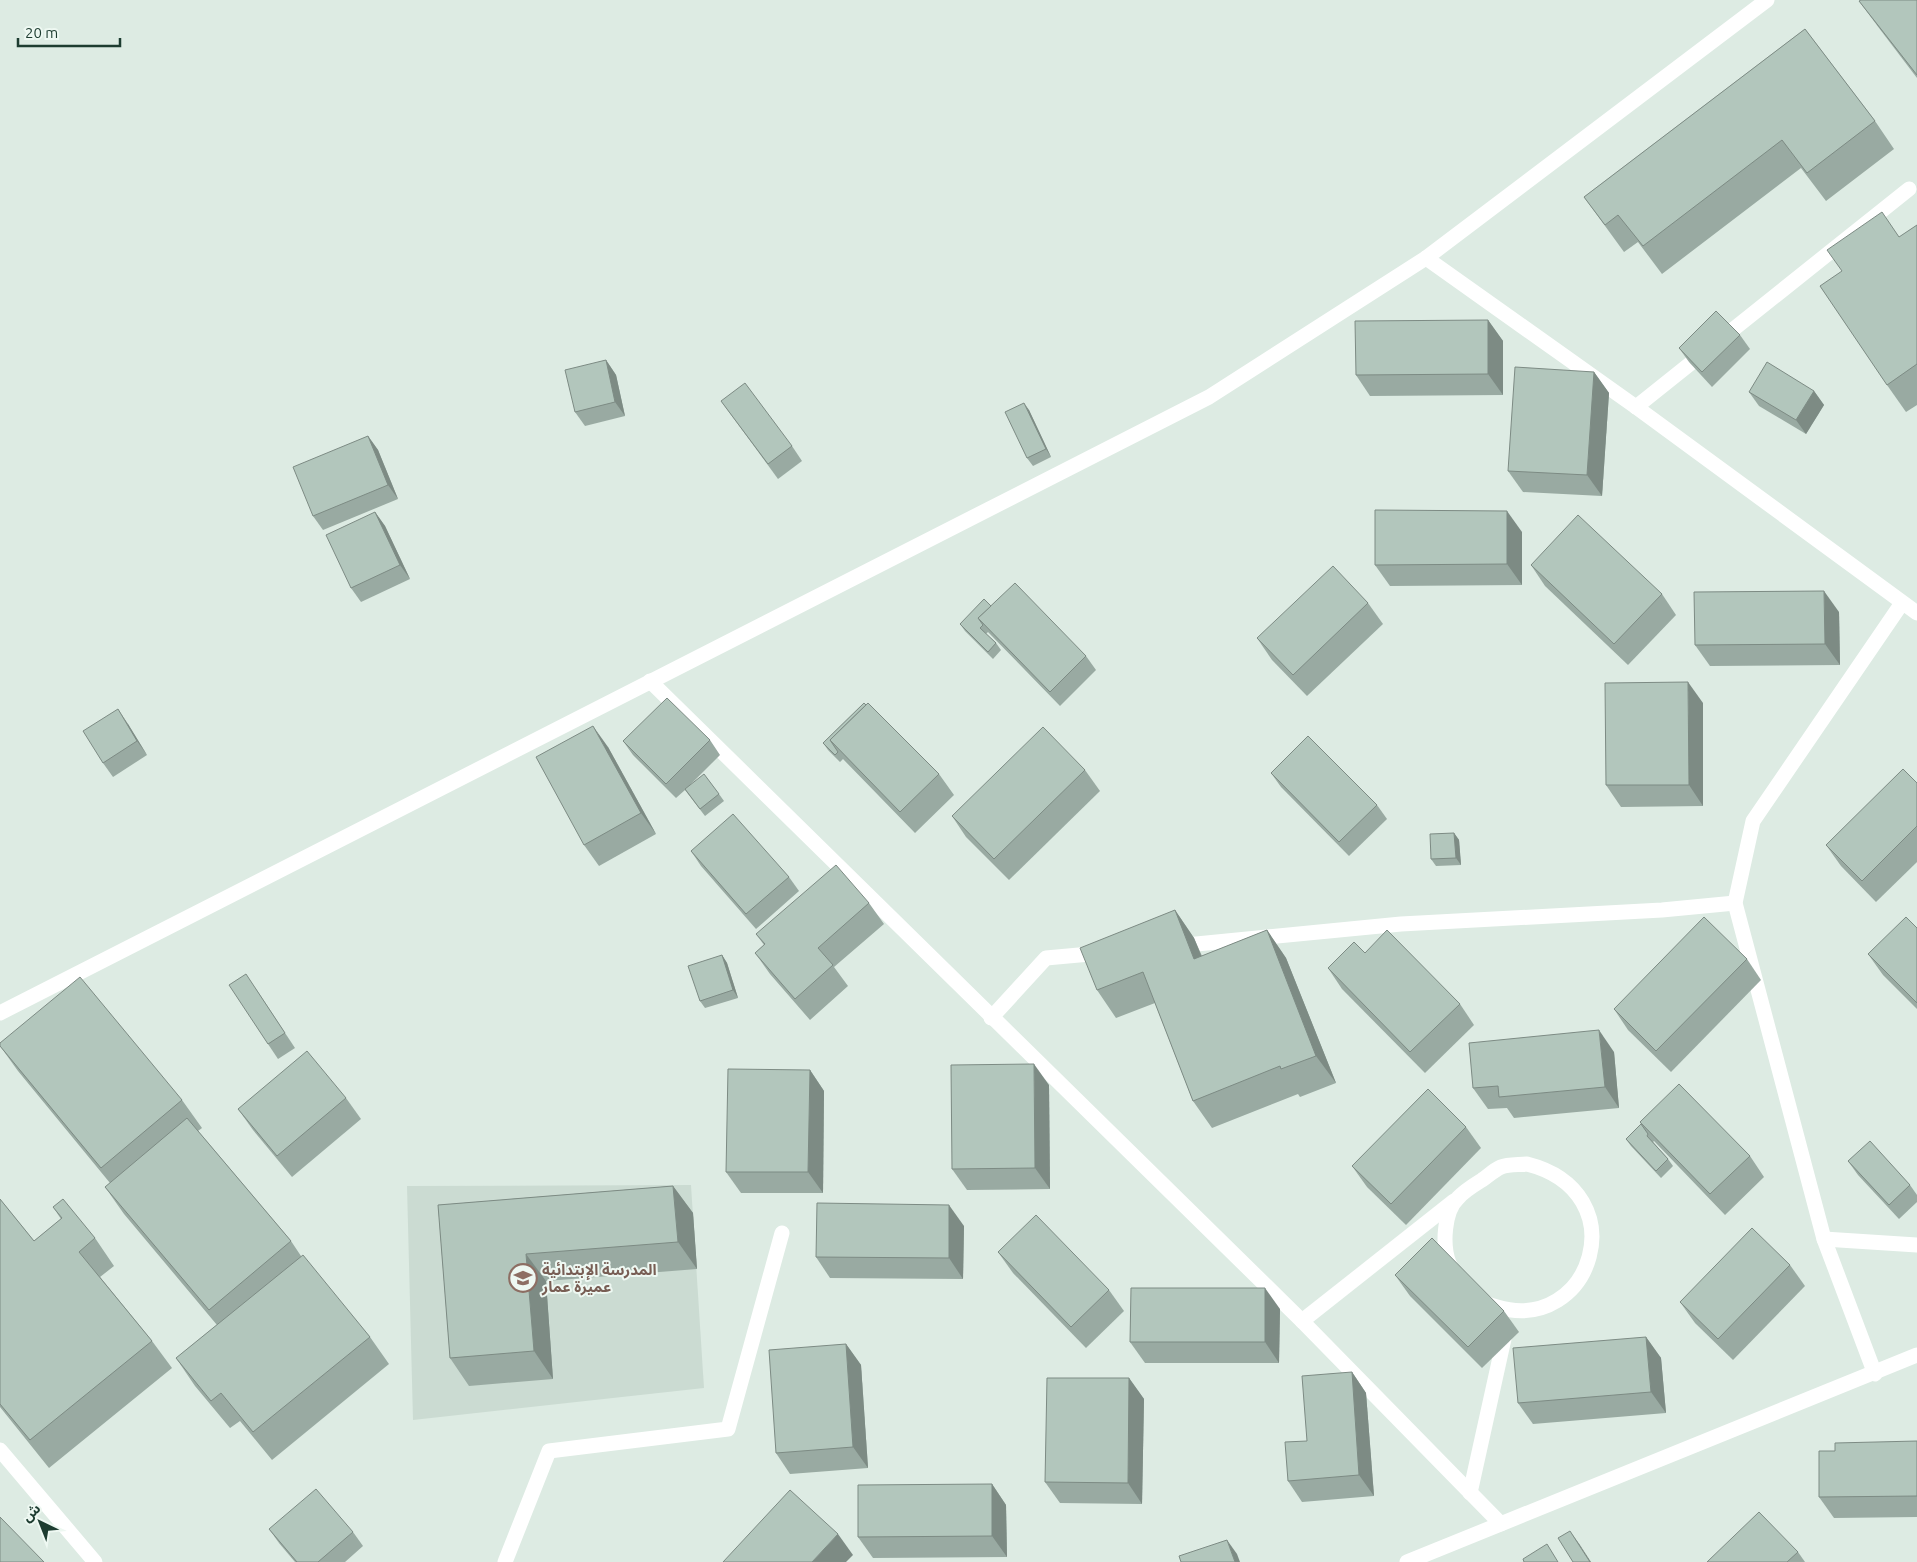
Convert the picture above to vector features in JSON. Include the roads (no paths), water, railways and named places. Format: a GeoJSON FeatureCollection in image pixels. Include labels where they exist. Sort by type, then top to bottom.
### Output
{"type":"FeatureCollection","features":[{"type":"Feature","properties":{"kind":"street"},"geometry":{"type":"LineString","coordinates":[[0,1014],[1209,397],[1426,258],[1767,0]]}},
{"type":"Feature","properties":{"kind":"street"},"geometry":{"type":"LineString","coordinates":[[1636,407],[1908,190]]}},
{"type":"Feature","properties":{"kind":"street"},"geometry":{"type":"LineString","coordinates":[[1426,258],[1636,407],[1902,604],[1917,613]]}},
{"type":"Feature","properties":{"kind":"street"},"geometry":{"type":"LineString","coordinates":[[1875,1374],[1824,1239],[1735,903],[1753,821],[1902,604]]}},
{"type":"Feature","properties":{"kind":"street"},"geometry":{"type":"LineString","coordinates":[[650,681],[991,1018],[1302,1321],[1501,1524]]}},
{"type":"Feature","properties":{"kind":"street"},"geometry":{"type":"LineString","coordinates":[[1165,947],[1401,924],[1653,910],[1735,903]]}},
{"type":"Feature","properties":{"kind":"street"},"geometry":{"type":"LineString","coordinates":[[991,1018],[1046,958],[1115,952]]}},
{"type":"Feature","properties":{"kind":"street"},"geometry":{"type":"LineString","coordinates":[[1302,1321],[1457,1198],[1501,1166],[1527,1164],[1544,1168],[1566,1181],[1583,1200],[1592,1225],[1592,1244],[1586,1269],[1571,1290],[1559,1300],[1536,1310],[1510,1311],[1485,1304],[1460,1284],[1448,1261],[1445,1235],[1446,1222],[1457,1198]]}},
{"type":"Feature","properties":{"kind":"street"},"geometry":{"type":"LineString","coordinates":[[505,1562],[549,1451],[728,1429],[782,1233]]}},
{"type":"Feature","properties":{"kind":"street"},"geometry":{"type":"LineString","coordinates":[[1824,1239],[1917,1245]]}},
{"type":"Feature","properties":{"kind":"street"},"geometry":{"type":"LineString","coordinates":[[1470,1493],[1510,1311]]}},
{"type":"Feature","properties":{"kind":"street"},"geometry":{"type":"LineString","coordinates":[[1407,1562],[1875,1374],[1917,1355]]}},
{"type":"Feature","properties":{"kind":"street"},"geometry":{"type":"LineString","coordinates":[[0,1450],[95,1562]]}},
{"type":"Feature","properties":{"kind":"place","name":"المدرسة الإبتدائية عميرة عمار"},"geometry":{"type":"Point","coordinates":[523,1278]}}]}
